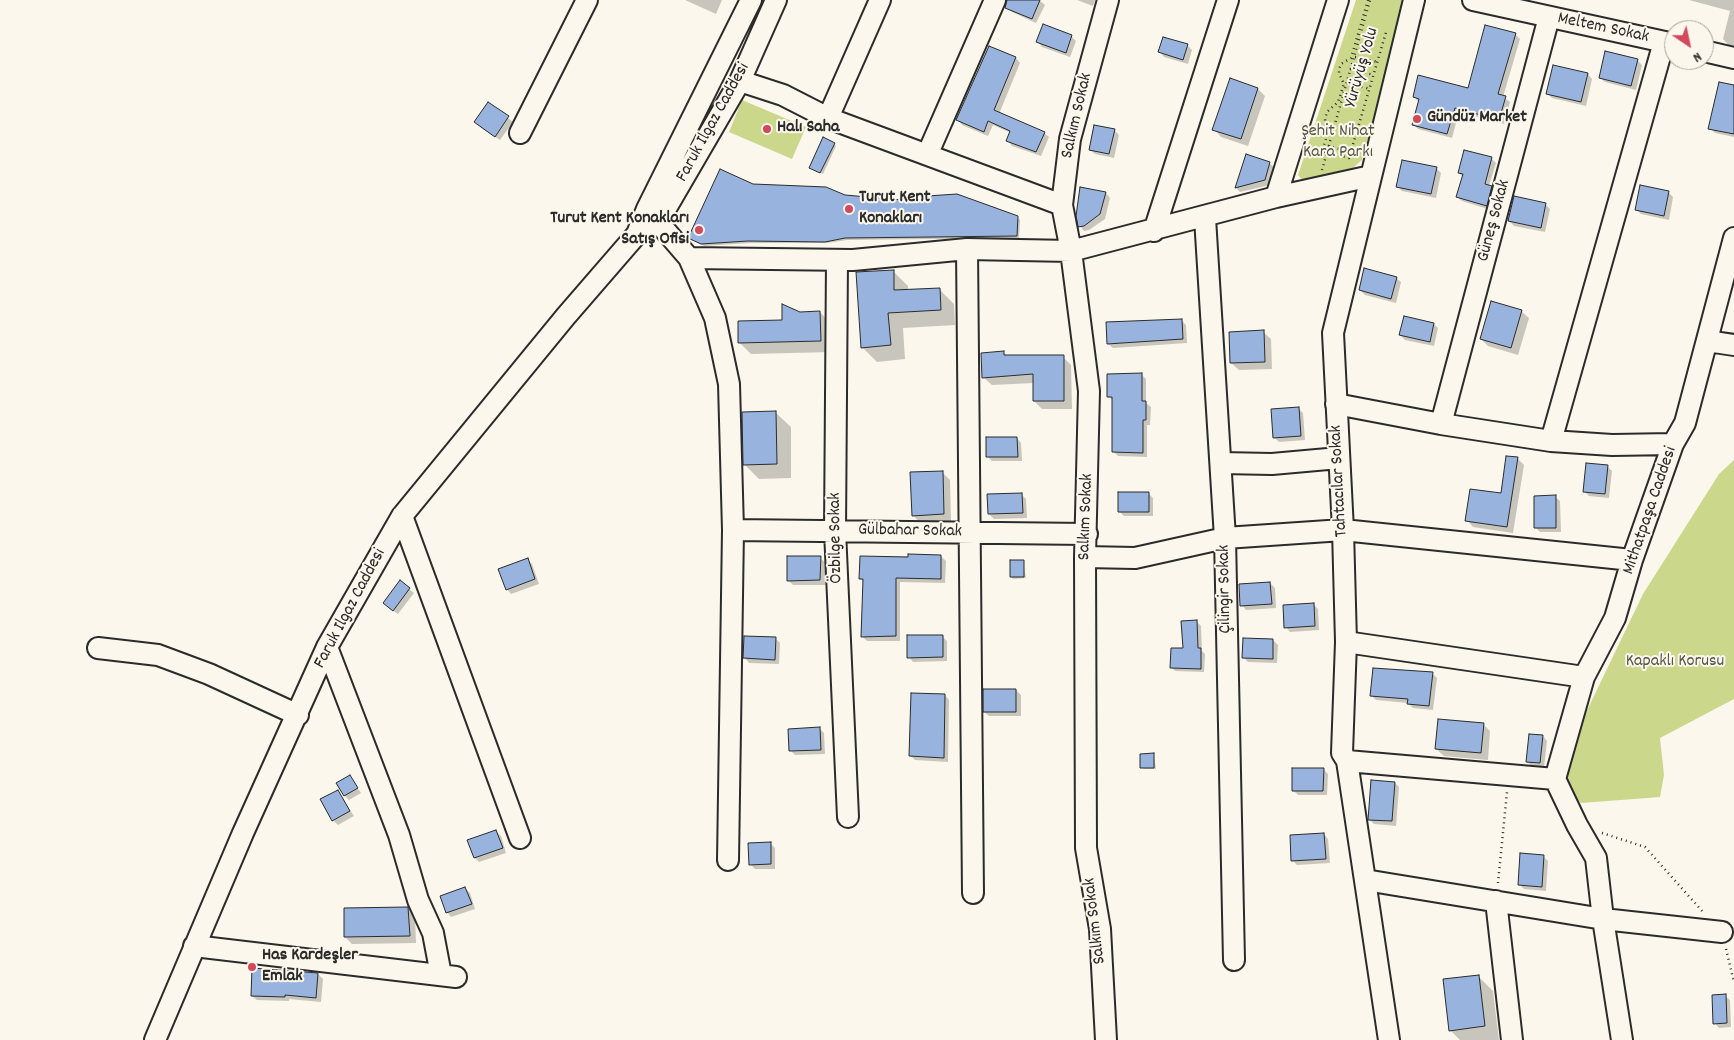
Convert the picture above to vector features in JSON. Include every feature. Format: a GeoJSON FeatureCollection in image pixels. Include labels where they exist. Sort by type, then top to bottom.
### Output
{"type":"FeatureCollection","features":[{"type":"Feature","properties":{"kind":"street"},"geometry":{"type":"LineString","coordinates":[[520,133],[587,0]]}},
{"type":"Feature","properties":{"kind":"street","name":"Faruk Ilgaz Caddesi"},"geometry":{"type":"LineString","coordinates":[[155,1040],[243,833],[298,715],[327,647],[402,516],[566,316],[637,234],[647,209],[751,0]]}},
{"type":"Feature","properties":{"kind":"street","name":"Faruk Ilgaz Caddesi"},"geometry":{"type":"LineString","coordinates":[[637,234],[658,222],[740,81],[776,0]]}},
{"type":"Feature","properties":{"kind":"street"},"geometry":{"type":"LineString","coordinates":[[828,118],[880,0]]}},
{"type":"Feature","properties":{"kind":"street"},"geometry":{"type":"LineString","coordinates":[[928,153],[995,0]]}},
{"type":"Feature","properties":{"kind":"street","name":"Salkım Sokak"},"geometry":{"type":"LineString","coordinates":[[1106,1040],[1100,929],[1086,848],[1085,557],[1089,391],[1071,251],[1062,206],[1070,139],[1108,0]]}},
{"type":"Feature","properties":{"kind":"street"},"geometry":{"type":"LineString","coordinates":[[1154,231],[1228,0]]}},
{"type":"Feature","properties":{"kind":"street"},"geometry":{"type":"LineString","coordinates":[[1276,197],[1338,0]]}},
{"type":"Feature","properties":{"kind":"street","name":"Tahtacılar Sokak"},"geometry":{"type":"LineString","coordinates":[[1389,1040],[1347,761],[1342,753],[1346,642],[1343,530],[1333,332],[1414,0]]}},
{"type":"Feature","properties":{"kind":"street","name":"Meltem Sokak"},"geometry":{"type":"LineString","coordinates":[[1473,0],[1664,42]]}},
{"type":"Feature","properties":{"kind":"street","name":"Güneş Sokak"},"geometry":{"type":"LineString","coordinates":[[1441,424],[1550,17]]}},
{"type":"Feature","properties":{"kind":"street"},"geometry":{"type":"LineString","coordinates":[[1714,53],[1734,58]]}},
{"type":"Feature","properties":{"kind":"street"},"geometry":{"type":"LineString","coordinates":[[1551,441],[1664,60]]}},
{"type":"Feature","properties":{"kind":"street"},"geometry":{"type":"LineString","coordinates":[[740,81],[782,95],[828,118],[928,153],[1062,206]]}},
{"type":"Feature","properties":{"kind":"street"},"geometry":{"type":"LineString","coordinates":[[688,258],[837,260],[967,249],[1071,251],[1205,218],[1276,197],[1371,176]]}},
{"type":"Feature","properties":{"kind":"street","name":"Çilingir Sokak"},"geometry":{"type":"LineString","coordinates":[[1205,218],[1225,538],[1234,960]]}},
{"type":"Feature","properties":{"kind":"street"},"geometry":{"type":"LineString","coordinates":[[658,222],[688,258],[714,318],[729,384],[733,530],[728,860]]}},
{"type":"Feature","properties":{"kind":"street","name":"Mithatpaşa Caddesi"},"geometry":{"type":"LineString","coordinates":[[1555,779],[1584,677],[1615,618],[1632,560],[1673,444],[1685,423],[1734,238]]}},
{"type":"Feature","properties":{"kind":"street"},"geometry":{"type":"LineString","coordinates":[[967,249],[973,893]]}},
{"type":"Feature","properties":{"kind":"street","name":"Özbilge Sokak"},"geometry":{"type":"LineString","coordinates":[[837,260],[835,531],[848,816]]}},
{"type":"Feature","properties":{"kind":"street"},"geometry":{"type":"LineString","coordinates":[[1707,341],[1734,345]]}},
{"type":"Feature","properties":{"kind":"street"},"geometry":{"type":"LineString","coordinates":[[1336,404],[1441,424],[1551,441],[1612,445],[1673,444]]}},
{"type":"Feature","properties":{"kind":"street"},"geometry":{"type":"LineString","coordinates":[[1221,463],[1272,464],[1339,458]]}},
{"type":"Feature","properties":{"kind":"street"},"geometry":{"type":"LineString","coordinates":[[402,516],[520,838]]}},
{"type":"Feature","properties":{"kind":"street","name":"Gülbahar Sokak"},"geometry":{"type":"LineString","coordinates":[[733,530],[1087,534]]}},
{"type":"Feature","properties":{"kind":"street"},"geometry":{"type":"LineString","coordinates":[[1085,557],[1135,558],[1225,538],[1343,530],[1632,560]]}},
{"type":"Feature","properties":{"kind":"street"},"geometry":{"type":"LineString","coordinates":[[1346,642],[1584,677]]}},
{"type":"Feature","properties":{"kind":"street"},"geometry":{"type":"LineString","coordinates":[[194,946],[449,976],[418,900],[399,835],[327,647]]}},
{"type":"Feature","properties":{"kind":"street"},"geometry":{"type":"LineString","coordinates":[[98,648],[158,655],[209,674],[298,715]]}},
{"type":"Feature","properties":{"kind":"street"},"geometry":{"type":"LineString","coordinates":[[1347,761],[1555,779],[1577,825],[1596,858],[1603,919],[1622,1040]]}},
{"type":"Feature","properties":{"kind":"street"},"geometry":{"type":"LineString","coordinates":[[1365,880],[1603,919],[1722,932]]}},
{"type":"Feature","properties":{"kind":"street"},"geometry":{"type":"LineString","coordinates":[[1496,901],[1512,1040]]}},
{"type":"Feature","properties":{"kind":"path"},"geometry":{"type":"LineString","coordinates":[[1318,188],[1326,146],[1369,0]]}},
{"type":"Feature","properties":{"kind":"path","name":"Yürüyüş Yolu"},"geometry":{"type":"LineString","coordinates":[[1351,152],[1388,27]]}},
{"type":"Feature","properties":{"kind":"path"},"geometry":{"type":"LineString","coordinates":[[1353,56],[1378,62]]}},
{"type":"Feature","properties":{"kind":"path","name":"Yürüyüş Yolu"},"geometry":{"type":"LineString","coordinates":[[1326,146],[1325,119],[1327,112],[1338,102],[1344,84],[1339,73],[1341,64],[1353,56]]}},
{"type":"Feature","properties":{"kind":"path"},"geometry":{"type":"LineString","coordinates":[[1350,69],[1394,81]]}},
{"type":"Feature","properties":{"kind":"path"},"geometry":{"type":"LineString","coordinates":[[1346,82],[1370,89]]}},
{"type":"Feature","properties":{"kind":"path"},"geometry":{"type":"LineString","coordinates":[[1326,146],[1351,152],[1349,158],[1326,152]]}},
{"type":"Feature","properties":{"kind":"path"},"geometry":{"type":"LineString","coordinates":[[1496,901],[1508,776]]}},
{"type":"Feature","properties":{"kind":"path"},"geometry":{"type":"LineString","coordinates":[[1577,825],[1645,847],[1722,932],[1734,982]]}},
{"type":"Feature","properties":{"kind":"green space","name":"Şehit Nihat Kara Parkı"},"geometry":{"type":"Polygon","coordinates":[[[1356,0],[1406,0],[1408,4],[1362,160],[1353,168],[1304,182],[1298,175],[1356,0]]]}},
{"type":"Feature","properties":{"kind":"green space","name":"Halı Saha"},"geometry":{"type":"Polygon","coordinates":[[[742,100],[806,127],[792,159],[729,132],[742,100]]]}},
{"type":"Feature","properties":{"kind":"green space","name":"Kapaklı Korusu"},"geometry":{"type":"Polygon","coordinates":[[[1734,460],[1734,699],[1660,738],[1664,775],[1660,797],[1581,803],[1555,777],[1643,594],[1719,474],[1734,460]]]}},
{"type":"Feature","properties":{"kind":"building"},"geometry":{"type":"Polygon","coordinates":[[[1007,0],[1040,0],[1032,19],[1005,8],[1007,0]]]}},
{"type":"Feature","properties":{"kind":"building"},"geometry":{"type":"Polygon","coordinates":[[[1043,24],[1072,35],[1066,53],[1036,42],[1043,24]]]}},
{"type":"Feature","properties":{"kind":"building"},"geometry":{"type":"Polygon","coordinates":[[[1485,25],[1516,33],[1498,94],[1506,96],[1499,120],[1455,108],[1447,134],[1412,125],[1419,99],[1413,97],[1418,75],[1468,88],[1485,25]]]}},
{"type":"Feature","properties":{"kind":"building"},"geometry":{"type":"Polygon","coordinates":[[[1163,37],[1188,44],[1183,60],[1158,52],[1163,37]]]}},
{"type":"Feature","properties":{"kind":"building"},"geometry":{"type":"Polygon","coordinates":[[[989,46],[1016,57],[994,110],[1045,132],[1036,152],[1006,141],[1010,131],[988,121],[984,132],[956,120],[989,46]]]}},
{"type":"Feature","properties":{"kind":"building"},"geometry":{"type":"Polygon","coordinates":[[[1605,51],[1638,59],[1631,86],[1599,78],[1605,51]]]}},
{"type":"Feature","properties":{"kind":"building"},"geometry":{"type":"Polygon","coordinates":[[[1553,65],[1588,73],[1581,102],[1546,94],[1553,65]]]}},
{"type":"Feature","properties":{"kind":"building"},"geometry":{"type":"Polygon","coordinates":[[[1230,78],[1258,88],[1241,139],[1212,130],[1230,78]]]}},
{"type":"Feature","properties":{"kind":"building"},"geometry":{"type":"Polygon","coordinates":[[[1719,82],[1734,85],[1734,134],[1708,129],[1719,82]]]}},
{"type":"Feature","properties":{"kind":"building"},"geometry":{"type":"Polygon","coordinates":[[[488,102],[509,116],[495,137],[474,122],[488,102]]]}},
{"type":"Feature","properties":{"kind":"building"},"geometry":{"type":"Polygon","coordinates":[[[1094,125],[1115,129],[1109,154],[1089,150],[1094,125]]]}},
{"type":"Feature","properties":{"kind":"building"},"geometry":{"type":"Polygon","coordinates":[[[823,137],[835,143],[820,173],[809,168],[823,137]]]}},
{"type":"Feature","properties":{"kind":"building"},"geometry":{"type":"Polygon","coordinates":[[[1464,150],[1492,157],[1485,184],[1492,186],[1487,206],[1456,197],[1463,174],[1458,173],[1464,150]]]}},
{"type":"Feature","properties":{"kind":"building"},"geometry":{"type":"Polygon","coordinates":[[[1246,154],[1270,162],[1265,180],[1235,188],[1246,154]]]}},
{"type":"Feature","properties":{"kind":"building"},"geometry":{"type":"Polygon","coordinates":[[[1402,160],[1437,167],[1431,194],[1396,187],[1402,160]]]}},
{"type":"Feature","properties":{"kind":"building","name":"Turut Kent Konakları"},"geometry":{"type":"Polygon","coordinates":[[[720,169],[753,184],[826,187],[845,195],[914,201],[927,196],[957,194],[1018,216],[1017,236],[845,238],[825,242],[748,241],[701,244],[688,238],[720,169]]]}},
{"type":"Feature","properties":{"kind":"building"},"geometry":{"type":"Polygon","coordinates":[[[1640,185],[1669,191],[1664,216],[1635,210],[1640,185]]]}},
{"type":"Feature","properties":{"kind":"building"},"geometry":{"type":"Polygon","coordinates":[[[1080,187],[1106,192],[1100,214],[1084,226],[1078,227],[1076,216],[1080,187]]]}},
{"type":"Feature","properties":{"kind":"building"},"geometry":{"type":"Polygon","coordinates":[[[1514,196],[1546,203],[1541,228],[1508,221],[1514,196]]]}},
{"type":"Feature","properties":{"kind":"building"},"geometry":{"type":"Polygon","coordinates":[[[1364,268],[1397,277],[1391,299],[1359,290],[1364,268]]]}},
{"type":"Feature","properties":{"kind":"building"},"geometry":{"type":"Polygon","coordinates":[[[894,270],[894,290],[940,288],[941,310],[888,313],[891,345],[861,348],[856,272],[894,270]]]}},
{"type":"Feature","properties":{"kind":"building"},"geometry":{"type":"Polygon","coordinates":[[[1491,301],[1522,310],[1511,348],[1480,339],[1491,301]]]}},
{"type":"Feature","properties":{"kind":"building"},"geometry":{"type":"Polygon","coordinates":[[[782,304],[800,312],[820,311],[821,341],[738,343],[738,321],[782,320],[782,304]]]}},
{"type":"Feature","properties":{"kind":"building"},"geometry":{"type":"Polygon","coordinates":[[[1404,316],[1434,323],[1430,342],[1399,335],[1404,316]]]}},
{"type":"Feature","properties":{"kind":"building"},"geometry":{"type":"Polygon","coordinates":[[[1182,319],[1183,339],[1107,344],[1106,322],[1182,319]]]}},
{"type":"Feature","properties":{"kind":"building"},"geometry":{"type":"Polygon","coordinates":[[[1264,330],[1265,362],[1230,363],[1229,332],[1264,330]]]}},
{"type":"Feature","properties":{"kind":"building"},"geometry":{"type":"Polygon","coordinates":[[[1004,351],[1004,355],[1064,355],[1064,401],[1033,401],[1033,374],[982,378],[981,353],[1004,351]]]}},
{"type":"Feature","properties":{"kind":"building"},"geometry":{"type":"Polygon","coordinates":[[[1142,373],[1142,401],[1146,401],[1146,420],[1143,420],[1143,453],[1112,452],[1112,397],[1107,397],[1107,374],[1142,373]]]}},
{"type":"Feature","properties":{"kind":"building"},"geometry":{"type":"Polygon","coordinates":[[[1299,407],[1301,436],[1273,438],[1271,409],[1299,407]]]}},
{"type":"Feature","properties":{"kind":"building"},"geometry":{"type":"Polygon","coordinates":[[[776,411],[777,464],[743,465],[742,412],[776,411]]]}},
{"type":"Feature","properties":{"kind":"building"},"geometry":{"type":"Polygon","coordinates":[[[986,437],[1017,437],[1018,457],[986,457],[986,437]]]}},
{"type":"Feature","properties":{"kind":"building"},"geometry":{"type":"Polygon","coordinates":[[[1506,456],[1518,457],[1507,527],[1465,521],[1470,489],[1501,493],[1506,456]]]}},
{"type":"Feature","properties":{"kind":"building"},"geometry":{"type":"Polygon","coordinates":[[[1586,463],[1608,465],[1605,494],[1583,492],[1586,463]]]}},
{"type":"Feature","properties":{"kind":"building"},"geometry":{"type":"Polygon","coordinates":[[[943,471],[944,514],[912,516],[910,472],[943,471]]]}},
{"type":"Feature","properties":{"kind":"building"},"geometry":{"type":"Polygon","coordinates":[[[1118,492],[1149,492],[1149,512],[1118,512],[1118,492]]]}},
{"type":"Feature","properties":{"kind":"building"},"geometry":{"type":"Polygon","coordinates":[[[1022,493],[1023,513],[988,514],[987,494],[1022,493]]]}},
{"type":"Feature","properties":{"kind":"building"},"geometry":{"type":"Polygon","coordinates":[[[1556,495],[1556,528],[1534,528],[1534,496],[1556,495]]]}},
{"type":"Feature","properties":{"kind":"building"},"geometry":{"type":"Polygon","coordinates":[[[908,554],[941,555],[941,579],[896,578],[896,636],[861,637],[863,579],[859,579],[860,556],[908,557],[908,554]]]}},
{"type":"Feature","properties":{"kind":"building"},"geometry":{"type":"Polygon","coordinates":[[[787,556],[821,556],[820,580],[787,581],[787,556]]]}},
{"type":"Feature","properties":{"kind":"building"},"geometry":{"type":"Polygon","coordinates":[[[528,558],[535,579],[506,590],[498,569],[528,558]]]}},
{"type":"Feature","properties":{"kind":"building"},"geometry":{"type":"Polygon","coordinates":[[[1010,560],[1024,560],[1024,577],[1010,577],[1010,560]]]}},
{"type":"Feature","properties":{"kind":"building"},"geometry":{"type":"Polygon","coordinates":[[[400,580],[410,588],[393,611],[383,603],[400,580]]]}},
{"type":"Feature","properties":{"kind":"building"},"geometry":{"type":"Polygon","coordinates":[[[1270,582],[1272,604],[1240,606],[1239,584],[1270,582]]]}},
{"type":"Feature","properties":{"kind":"building"},"geometry":{"type":"Polygon","coordinates":[[[1314,603],[1315,626],[1284,628],[1283,605],[1314,603]]]}},
{"type":"Feature","properties":{"kind":"building"},"geometry":{"type":"Polygon","coordinates":[[[1197,620],[1198,648],[1201,648],[1201,669],[1170,668],[1171,648],[1183,648],[1181,621],[1197,620]]]}},
{"type":"Feature","properties":{"kind":"building"},"geometry":{"type":"Polygon","coordinates":[[[907,635],[943,635],[943,657],[907,658],[907,635]]]}},
{"type":"Feature","properties":{"kind":"building"},"geometry":{"type":"Polygon","coordinates":[[[744,636],[776,637],[775,660],[743,658],[744,636]]]}},
{"type":"Feature","properties":{"kind":"building"},"geometry":{"type":"Polygon","coordinates":[[[1243,638],[1273,639],[1273,659],[1242,658],[1243,638]]]}},
{"type":"Feature","properties":{"kind":"building"},"geometry":{"type":"Polygon","coordinates":[[[1373,668],[1433,672],[1429,706],[1407,704],[1408,699],[1370,696],[1373,668]]]}},
{"type":"Feature","properties":{"kind":"building"},"geometry":{"type":"Polygon","coordinates":[[[983,689],[1016,689],[1016,712],[983,712],[983,689]]]}},
{"type":"Feature","properties":{"kind":"building"},"geometry":{"type":"Polygon","coordinates":[[[911,693],[945,694],[944,758],[909,756],[911,693]]]}},
{"type":"Feature","properties":{"kind":"building"},"geometry":{"type":"Polygon","coordinates":[[[1438,719],[1484,723],[1481,753],[1435,749],[1438,719]]]}},
{"type":"Feature","properties":{"kind":"building"},"geometry":{"type":"Polygon","coordinates":[[[820,727],[821,750],[789,751],[788,729],[820,727]]]}},
{"type":"Feature","properties":{"kind":"building"},"geometry":{"type":"Polygon","coordinates":[[[1529,734],[1543,735],[1540,763],[1526,762],[1529,734]]]}},
{"type":"Feature","properties":{"kind":"building"},"geometry":{"type":"Polygon","coordinates":[[[1154,753],[1154,768],[1140,768],[1140,754],[1154,753]]]}},
{"type":"Feature","properties":{"kind":"building"},"geometry":{"type":"Polygon","coordinates":[[[1292,768],[1324,768],[1323,791],[1292,791],[1292,768]]]}},
{"type":"Feature","properties":{"kind":"building"},"geometry":{"type":"Polygon","coordinates":[[[350,775],[358,788],[344,796],[336,783],[350,775]]]}},
{"type":"Feature","properties":{"kind":"building"},"geometry":{"type":"Polygon","coordinates":[[[1371,780],[1395,782],[1392,821],[1368,820],[1371,780]]]}},
{"type":"Feature","properties":{"kind":"building"},"geometry":{"type":"Polygon","coordinates":[[[338,790],[350,811],[332,821],[320,799],[338,790]]]}},
{"type":"Feature","properties":{"kind":"building"},"geometry":{"type":"Polygon","coordinates":[[[496,830],[503,848],[474,858],[467,840],[496,830]]]}},
{"type":"Feature","properties":{"kind":"building"},"geometry":{"type":"Polygon","coordinates":[[[1324,833],[1326,859],[1291,861],[1290,835],[1324,833]]]}},
{"type":"Feature","properties":{"kind":"building"},"geometry":{"type":"Polygon","coordinates":[[[771,842],[771,864],[749,865],[748,843],[771,842]]]}},
{"type":"Feature","properties":{"kind":"building"},"geometry":{"type":"Polygon","coordinates":[[[1520,853],[1544,855],[1542,887],[1518,885],[1520,853]]]}},
{"type":"Feature","properties":{"kind":"building"},"geometry":{"type":"Polygon","coordinates":[[[465,887],[472,904],[446,913],[440,896],[465,887]]]}},
{"type":"Feature","properties":{"kind":"building"},"geometry":{"type":"Polygon","coordinates":[[[408,907],[410,936],[344,937],[344,908],[408,907]]]}},
{"type":"Feature","properties":{"kind":"building"},"geometry":{"type":"Polygon","coordinates":[[[252,968],[318,973],[316,998],[285,995],[285,997],[251,996],[252,968]]]}},
{"type":"Feature","properties":{"kind":"building"},"geometry":{"type":"Polygon","coordinates":[[[1479,975],[1485,1026],[1449,1031],[1443,979],[1479,975]]]}},
{"type":"Feature","properties":{"kind":"building"},"geometry":{"type":"Polygon","coordinates":[[[1726,994],[1727,1023],[1713,1024],[1712,995],[1726,994]]]}},
{"type":"Feature","properties":{"kind":"place","name":"Gündüz Market"},"geometry":{"type":"Point","coordinates":[1417,119]}},
{"type":"Feature","properties":{"kind":"place","name":"Halı Saha"},"geometry":{"type":"Point","coordinates":[767,129]}},
{"type":"Feature","properties":{"kind":"place","name":"Turut Kent Konakları"},"geometry":{"type":"Point","coordinates":[849,209]}},
{"type":"Feature","properties":{"kind":"place","name":"Turut Kent Konakları Satış Ofisi"},"geometry":{"type":"Point","coordinates":[699,230]}},
{"type":"Feature","properties":{"kind":"place","name":"Has Kardeşler Emlak"},"geometry":{"type":"Point","coordinates":[252,967]}}]}
